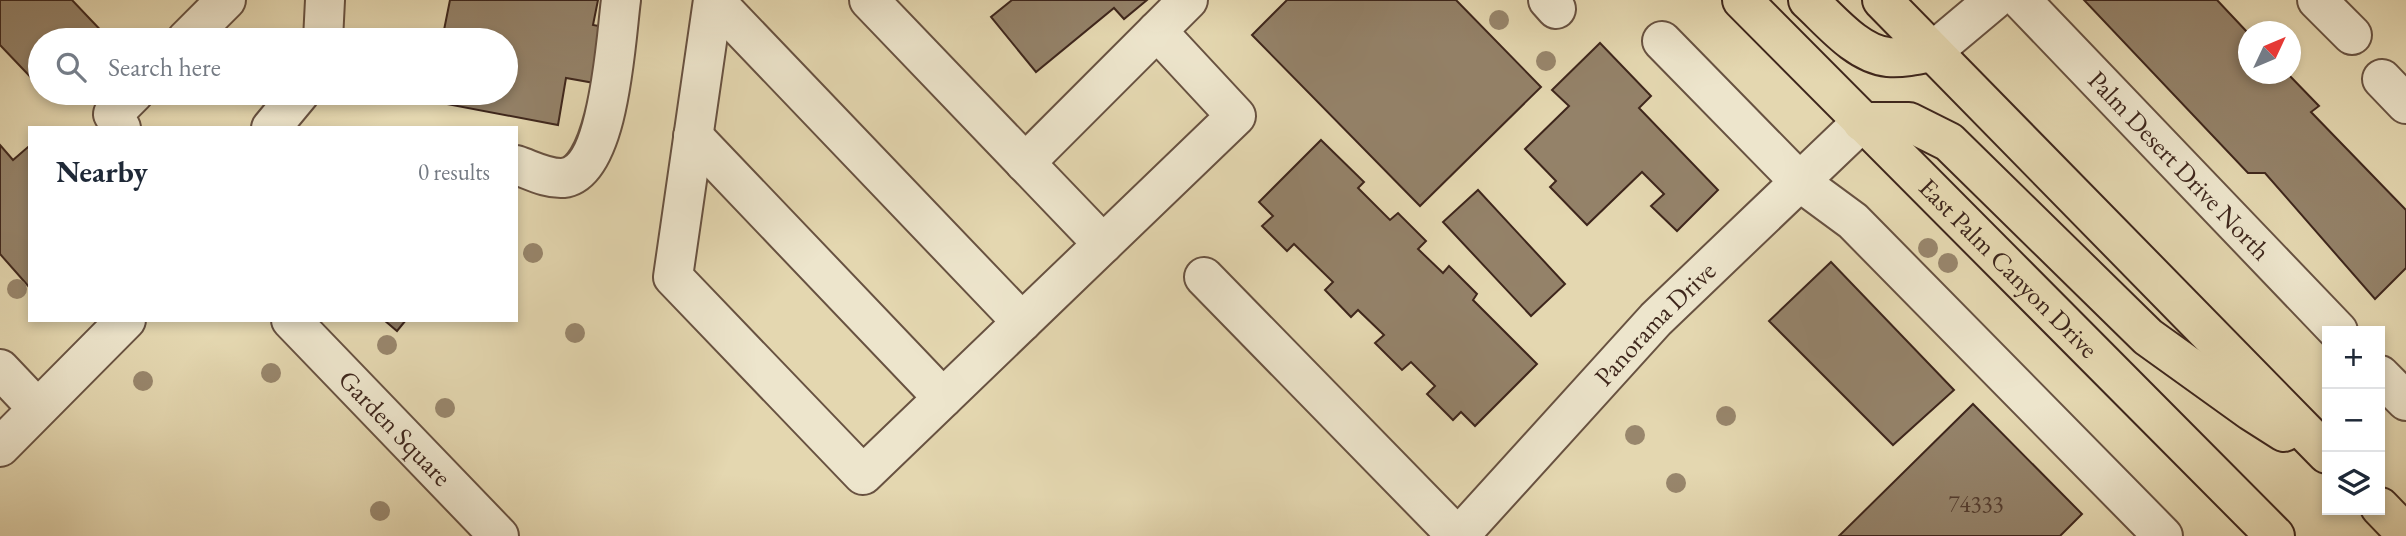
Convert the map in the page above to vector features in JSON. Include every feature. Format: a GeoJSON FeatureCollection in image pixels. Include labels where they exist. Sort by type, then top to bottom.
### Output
{"type":"FeatureCollection","features":[{"type":"Feature","properties":{"kind":"main road","name":"East Palm Canyon Drive"},"geometry":{"type":"LineString","coordinates":[[1742,0],[2275,536]]}},
{"type":"Feature","properties":{"kind":"main road"},"geometry":{"type":"LineString","coordinates":[[1808,0],[1860,47],[1885,57],[1905,57],[1932,52]]}},
{"type":"Feature","properties":{"kind":"main road"},"geometry":{"type":"LineString","coordinates":[[1882,0],[2325,452]]}},
{"type":"Feature","properties":{"kind":"main road"},"geometry":{"type":"LineString","coordinates":[[1862,122],[1909,122],[1949,142],[2148,337],[2251,411],[2322,456]]}},
{"type":"Feature","properties":{"kind":"main road"},"geometry":{"type":"LineString","coordinates":[[2385,512],[2406,534]]}},
{"type":"Feature","properties":{"kind":"street"},"geometry":{"type":"LineString","coordinates":[[198,28],[226,0]]}},
{"type":"Feature","properties":{"kind":"street"},"geometry":{"type":"LineString","coordinates":[[324,28],[325,0]]}},
{"type":"Feature","properties":{"kind":"street"},"geometry":{"type":"LineString","coordinates":[[518,166],[546,176],[565,178],[580,170],[594,150],[609,97],[621,0]]}},
{"type":"Feature","properties":{"kind":"street"},"geometry":{"type":"LineString","coordinates":[[713,0],[673,277],[863,475],[1236,116],[1157,31]]}},
{"type":"Feature","properties":{"kind":"street"},"geometry":{"type":"LineString","coordinates":[[713,0],[1021,322]]}},
{"type":"Feature","properties":{"kind":"street"},"geometry":{"type":"LineString","coordinates":[[869,0],[1103,244]]}},
{"type":"Feature","properties":{"kind":"street"},"geometry":{"type":"LineString","coordinates":[[1025,163],[1188,0]]}},
{"type":"Feature","properties":{"kind":"street"},"geometry":{"type":"LineString","coordinates":[[1932,52],[1994,0]]}},
{"type":"Feature","properties":{"kind":"street","name":"Palm Desert Drive North"},"geometry":{"type":"LineString","coordinates":[[2021,0],[2333,326]]}},
{"type":"Feature","properties":{"kind":"street"},"geometry":{"type":"LineString","coordinates":[[2317,0],[2352,35]]}},
{"type":"Feature","properties":{"kind":"street"},"geometry":{"type":"LineString","coordinates":[[1662,41],[1800,182],[1853,221],[2145,530]]}},
{"type":"Feature","properties":{"kind":"street"},"geometry":{"type":"LineString","coordinates":[[120,126],[113,114],[122,105]]}},
{"type":"Feature","properties":{"kind":"street"},"geometry":{"type":"LineString","coordinates":[[273,126],[290,105]]}},
{"type":"Feature","properties":{"kind":"street","name":"Panorama Drive"},"geometry":{"type":"LineString","coordinates":[[1458,536],[1656,319],[1862,122]]}},
{"type":"Feature","properties":{"kind":"street"},"geometry":{"type":"LineString","coordinates":[[693,136],[943,398]]}},
{"type":"Feature","properties":{"kind":"street"},"geometry":{"type":"LineString","coordinates":[[1203,277],[1458,536]]}},
{"type":"Feature","properties":{"kind":"street"},"geometry":{"type":"LineString","coordinates":[[0,447],[124,322]]}},
{"type":"Feature","properties":{"kind":"street","name":"Garden Square"},"geometry":{"type":"LineString","coordinates":[[293,322],[499,536]]}},
{"type":"Feature","properties":{"kind":"street"},"geometry":{"type":"LineString","coordinates":[[0,369],[37,408]]}},
{"type":"Feature","properties":{"kind":"building"},"geometry":{"type":"Polygon","coordinates":[[[0,0],[72,0],[99,28],[28,28],[28,74],[0,45],[0,0]]]}},
{"type":"Feature","properties":{"kind":"building"},"geometry":{"type":"Polygon","coordinates":[[[450,0],[598,0],[593,25],[610,28],[600,84],[566,78],[558,125],[452,105],[518,105],[518,28],[444,28],[450,0]]]}},
{"type":"Feature","properties":{"kind":"building"},"geometry":{"type":"Polygon","coordinates":[[[1012,0],[1147,0],[1124,19],[1114,8],[1036,72],[991,17],[1012,0]]]}},
{"type":"Feature","properties":{"kind":"building"},"geometry":{"type":"Polygon","coordinates":[[[1287,0],[1456,0],[1541,87],[1420,206],[1252,35],[1287,0]]]}},
{"type":"Feature","properties":{"kind":"building"},"geometry":{"type":"Polygon","coordinates":[[[2084,0],[2217,0],[2238,22],[2238,84],[2298,84],[2319,106],[2311,112],[2406,210],[2406,268],[2375,299],[2265,173],[2248,173],[2084,0]]]}},
{"type":"Feature","properties":{"kind":"building"},"geometry":{"type":"Polygon","coordinates":[[[1600,43],[1651,96],[1639,108],[1718,190],[1677,231],[1651,206],[1664,194],[1642,172],[1587,225],[1550,187],[1556,181],[1525,149],[1569,106],[1552,90],[1600,43]]]}},
{"type":"Feature","properties":{"kind":"building"},"geometry":{"type":"Polygon","coordinates":[[[1321,140],[1364,182],[1358,188],[1390,220],[1398,213],[1426,241],[1418,249],[1443,273],[1449,266],[1477,294],[1473,300],[1537,364],[1475,426],[1461,412],[1453,420],[1427,394],[1435,386],[1411,362],[1402,370],[1375,343],[1384,335],[1358,310],[1351,317],[1325,290],[1333,282],[1294,244],[1287,251],[1262,226],[1273,216],[1259,202],[1321,140]]]}},
{"type":"Feature","properties":{"kind":"building"},"geometry":{"type":"Polygon","coordinates":[[[0,145],[13,160],[28,147],[28,286],[0,254],[0,145]]]}},
{"type":"Feature","properties":{"kind":"building"},"geometry":{"type":"Polygon","coordinates":[[[1478,190],[1565,284],[1531,316],[1443,222],[1478,190]]]}},
{"type":"Feature","properties":{"kind":"building"},"geometry":{"type":"Polygon","coordinates":[[[1831,262],[1954,390],[1893,445],[1769,321],[1831,262]]]}},
{"type":"Feature","properties":{"kind":"building"},"geometry":{"type":"Polygon","coordinates":[[[386,322],[404,322],[397,331],[386,322]]]}},
{"type":"Feature","properties":{"kind":"building"},"geometry":{"type":"Polygon","coordinates":[[[1973,404],[2082,514],[2060,536],[1839,536],[1973,404]]]}}]}
